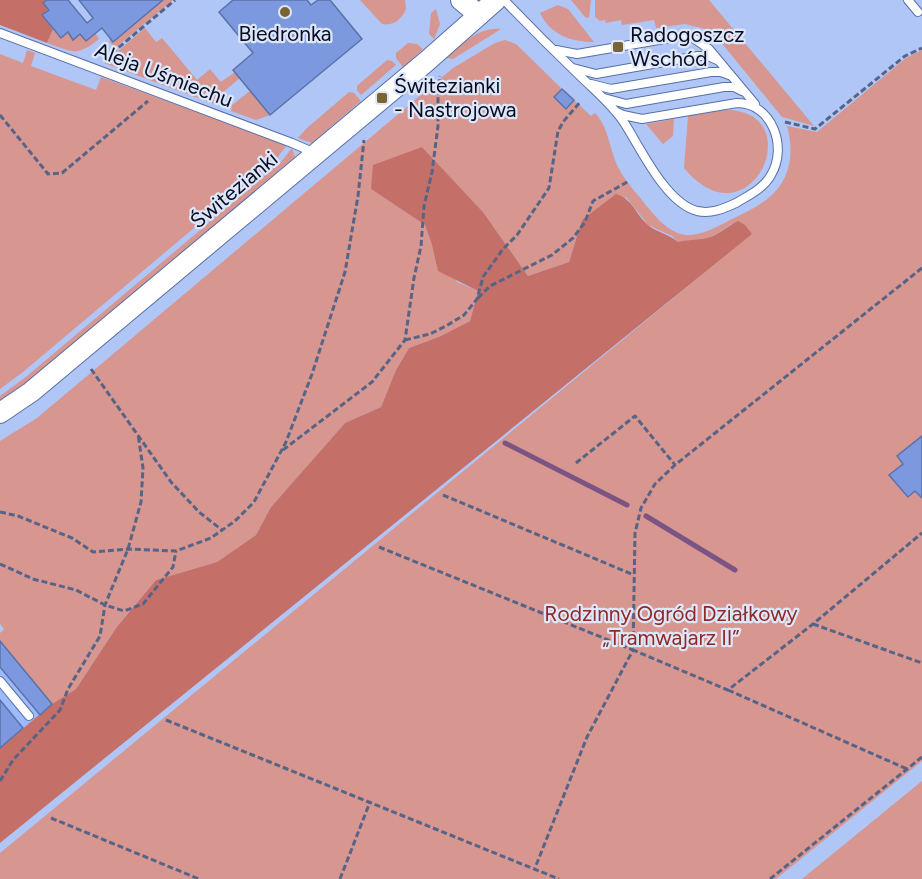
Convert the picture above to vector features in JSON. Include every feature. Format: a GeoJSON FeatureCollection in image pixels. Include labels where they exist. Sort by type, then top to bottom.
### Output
{"type":"FeatureCollection","features":[{"type":"Feature","properties":{"kind":"street"},"geometry":{"type":"LineString","coordinates":[[461,0],[479,15]]}},
{"type":"Feature","properties":{"kind":"street","name":"Świtezianki"},"geometry":{"type":"LineString","coordinates":[[0,413],[31,392],[496,0]]}},
{"type":"Feature","properties":{"kind":"lane"},"geometry":{"type":"LineString","coordinates":[[504,0],[549,46],[615,111],[646,162],[685,205],[705,212],[723,209],[750,195],[771,176],[777,158],[778,142],[773,126],[701,42],[682,36],[577,54],[557,51],[549,46]]}},
{"type":"Feature","properties":{"kind":"lane"},"geometry":{"type":"LineString","coordinates":[[908,0],[918,12]]}},
{"type":"Feature","properties":{"kind":"lane","name":"Aleja Uśmiechu"},"geometry":{"type":"LineString","coordinates":[[0,33],[316,154]]}},
{"type":"Feature","properties":{"kind":"lane"},"geometry":{"type":"LineString","coordinates":[[569,66],[596,74],[698,56],[708,56],[722,65]]}},
{"type":"Feature","properties":{"kind":"lane"},"geometry":{"type":"LineString","coordinates":[[585,81],[594,86],[611,89],[711,72],[721,72],[735,80]]}},
{"type":"Feature","properties":{"kind":"lane"},"geometry":{"type":"LineString","coordinates":[[600,96],[626,104],[734,87],[748,96]]}},
{"type":"Feature","properties":{"kind":"lane"},"geometry":{"type":"LineString","coordinates":[[615,111],[622,115],[642,119],[737,102],[748,103],[761,111]]}},
{"type":"Feature","properties":{"kind":"lane"},"geometry":{"type":"LineString","coordinates":[[0,681],[29,716]]}},
{"type":"Feature","properties":{"kind":"path"},"geometry":{"type":"LineString","coordinates":[[100,64],[175,0]]}},
{"type":"Feature","properties":{"kind":"path"},"geometry":{"type":"LineString","coordinates":[[783,122],[815,129],[905,56],[922,48]]}},
{"type":"Feature","properties":{"kind":"path"},"geometry":{"type":"LineString","coordinates":[[282,451],[372,382],[405,340],[438,126],[440,76]]}},
{"type":"Feature","properties":{"kind":"path"},"geometry":{"type":"LineString","coordinates":[[0,115],[48,174],[53,175],[62,173],[159,92]]}},
{"type":"Feature","properties":{"kind":"path"},"geometry":{"type":"LineString","coordinates":[[477,299],[483,277],[503,249],[517,235],[549,189],[558,131],[581,101]]}},
{"type":"Feature","properties":{"kind":"path"},"geometry":{"type":"LineString","coordinates":[[0,512],[18,516],[61,534],[93,552],[128,549],[176,551],[211,538],[235,521],[254,502],[282,451],[312,374],[345,272],[358,196],[364,140]]}},
{"type":"Feature","properties":{"kind":"path"},"geometry":{"type":"LineString","coordinates":[[405,340],[430,334],[446,326],[464,315],[490,286],[552,255],[573,238],[585,222],[593,201],[629,181]]}},
{"type":"Feature","properties":{"kind":"path"},"geometry":{"type":"LineString","coordinates":[[535,868],[587,737],[633,650],[635,533],[641,508],[655,484],[675,465],[922,268]]}},
{"type":"Feature","properties":{"kind":"path"},"geometry":{"type":"LineString","coordinates":[[91,369],[171,482],[199,512],[222,530]]}},
{"type":"Feature","properties":{"kind":"path"},"geometry":{"type":"LineString","coordinates":[[576,463],[635,416],[675,465]]}},
{"type":"Feature","properties":{"kind":"path"},"geometry":{"type":"LineString","coordinates":[[0,781],[14,760],[60,710],[68,689],[100,636],[105,605],[128,549],[141,502],[143,468],[138,434]]}},
{"type":"Feature","properties":{"kind":"path"},"geometry":{"type":"LineString","coordinates":[[443,495],[634,574]]}},
{"type":"Feature","properties":{"kind":"path"},"geometry":{"type":"LineString","coordinates":[[728,690],[813,624],[922,533]]}},
{"type":"Feature","properties":{"kind":"path"},"geometry":{"type":"LineString","coordinates":[[379,547],[633,650],[907,769]]}},
{"type":"Feature","properties":{"kind":"path"},"geometry":{"type":"LineString","coordinates":[[0,564],[33,579],[76,590],[105,605],[124,611],[143,604],[173,567],[176,551]]}},
{"type":"Feature","properties":{"kind":"path"},"geometry":{"type":"LineString","coordinates":[[813,624],[922,663]]}},
{"type":"Feature","properties":{"kind":"path"},"geometry":{"type":"LineString","coordinates":[[166,720],[559,879]]}},
{"type":"Feature","properties":{"kind":"path"},"geometry":{"type":"LineString","coordinates":[[770,879],[922,757]]}},
{"type":"Feature","properties":{"kind":"path"},"geometry":{"type":"LineString","coordinates":[[340,879],[370,802]]}},
{"type":"Feature","properties":{"kind":"path"},"geometry":{"type":"LineString","coordinates":[[51,818],[199,879]]}},
{"type":"Feature","properties":{"kind":"shaded area"},"geometry":{"type":"Polygon","coordinates":[[[0,0],[47,0],[44,3],[49,10],[42,15],[53,29],[47,43],[0,25],[0,0]]]}},
{"type":"Feature","properties":{"kind":"shaded area"},"geometry":{"type":"Polygon","coordinates":[[[422,147],[483,212],[528,276],[569,262],[582,220],[616,194],[627,200],[648,225],[678,242],[709,238],[738,221],[745,225],[752,234],[0,843],[0,748],[52,704],[76,689],[116,628],[156,580],[217,562],[256,535],[271,507],[345,423],[381,407],[396,370],[409,348],[441,336],[470,321],[478,291],[438,271],[425,225],[371,189],[373,165],[422,147]]]}},
{"type":"Feature","properties":{"kind":"shaded area"},"geometry":{"type":"Polygon","coordinates":[[[0,641],[52,704],[0,748],[0,641]]]}},
{"type":"Feature","properties":{"kind":"green space"},"geometry":{"type":"Polygon","coordinates":[[[163,0],[173,0],[115,48],[109,41],[111,39],[113,41],[163,0]]]}},
{"type":"Feature","properties":{"kind":"green space"},"geometry":{"type":"Polygon","coordinates":[[[360,0],[405,0],[406,9],[397,21],[382,24],[360,0]]]}},
{"type":"Feature","properties":{"kind":"green space"},"geometry":{"type":"Polygon","coordinates":[[[571,0],[591,0],[589,18],[585,17],[571,0]]]}},
{"type":"Feature","properties":{"kind":"green space"},"geometry":{"type":"Polygon","coordinates":[[[595,0],[709,0],[814,126],[782,117],[720,41],[705,29],[685,24],[656,28],[654,20],[622,25],[621,20],[606,23],[605,20],[600,21],[595,17],[595,0]]]}},
{"type":"Feature","properties":{"kind":"green space"},"geometry":{"type":"Polygon","coordinates":[[[558,5],[568,9],[594,42],[578,41],[562,36],[544,21],[540,13],[558,5]]]}},
{"type":"Feature","properties":{"kind":"green space"},"geometry":{"type":"Polygon","coordinates":[[[436,9],[440,24],[434,39],[429,34],[431,13],[436,9]]]}},
{"type":"Feature","properties":{"kind":"green space"},"geometry":{"type":"Polygon","coordinates":[[[145,28],[156,42],[162,38],[197,80],[210,69],[221,82],[235,72],[240,78],[216,98],[214,104],[104,63],[145,28]]]}},
{"type":"Feature","properties":{"kind":"green space"},"geometry":{"type":"Polygon","coordinates":[[[53,29],[61,38],[68,32],[73,39],[80,34],[95,33],[99,39],[80,51],[69,50],[47,43],[53,29]]]}},
{"type":"Feature","properties":{"kind":"green space"},"geometry":{"type":"Polygon","coordinates":[[[501,29],[453,59],[447,58],[478,33],[501,29]]]}},
{"type":"Feature","properties":{"kind":"green space","name":"Rodzinny Ogród Działkowy „Tramwajarz II”"},"geometry":{"type":"Polygon","coordinates":[[[505,40],[516,44],[562,89],[554,97],[565,108],[574,100],[591,116],[595,113],[606,132],[618,167],[630,186],[665,225],[674,231],[693,235],[716,227],[762,203],[781,185],[790,157],[787,126],[817,132],[906,58],[922,50],[922,761],[776,879],[0,879],[0,853],[751,234],[731,224],[708,238],[678,242],[672,236],[648,225],[626,197],[582,220],[569,262],[528,276],[483,212],[422,147],[371,189],[425,225],[432,245],[457,282],[478,291],[470,321],[441,336],[409,348],[396,370],[381,407],[345,423],[271,507],[256,535],[217,562],[156,580],[116,628],[76,689],[52,704],[0,641],[0,633],[4,629],[0,624],[0,441],[37,418],[453,68],[495,43],[505,40]]]}},
{"type":"Feature","properties":{"kind":"green space"},"geometry":{"type":"Polygon","coordinates":[[[408,43],[417,44],[423,49],[403,67],[396,58],[396,53],[408,43]]]}},
{"type":"Feature","properties":{"kind":"green space"},"geometry":{"type":"Polygon","coordinates":[[[27,50],[35,53],[31,66],[96,90],[101,77],[287,145],[277,158],[0,389],[0,54],[23,63],[27,50]]]}},
{"type":"Feature","properties":{"kind":"green space"},"geometry":{"type":"Polygon","coordinates":[[[387,60],[396,65],[361,95],[357,86],[387,60]]]}},
{"type":"Feature","properties":{"kind":"green space"},"geometry":{"type":"Polygon","coordinates":[[[250,91],[270,115],[256,120],[231,111],[232,105],[250,91]]]}},
{"type":"Feature","properties":{"kind":"green space"},"geometry":{"type":"Polygon","coordinates":[[[349,92],[354,93],[361,101],[312,143],[298,138],[307,128],[349,92]]]}},
{"type":"Feature","properties":{"kind":"green space"},"geometry":{"type":"Polygon","coordinates":[[[723,110],[750,115],[764,129],[768,148],[762,168],[750,184],[731,193],[709,189],[684,168],[688,116],[723,110]]]}},
{"type":"Feature","properties":{"kind":"green space"},"geometry":{"type":"Polygon","coordinates":[[[674,119],[673,136],[663,144],[646,124],[674,119]]]}},
{"type":"Feature","properties":{"kind":"green space"},"geometry":{"type":"Polygon","coordinates":[[[292,148],[295,157],[30,380],[0,400],[0,396],[27,376],[281,162],[292,148]]]}},
{"type":"Feature","properties":{"kind":"green space"},"geometry":{"type":"Polygon","coordinates":[[[922,781],[922,879],[802,879],[922,781]]]}},
{"type":"Feature","properties":{"kind":"building"},"geometry":{"type":"Polygon","coordinates":[[[47,0],[68,0],[87,23],[93,18],[79,0],[163,0],[113,42],[102,28],[86,41],[80,34],[73,40],[68,32],[61,38],[42,15],[49,10],[43,3],[47,0]]]}},
{"type":"Feature","properties":{"kind":"building"},"geometry":{"type":"Polygon","coordinates":[[[233,0],[307,0],[311,5],[318,0],[330,0],[362,39],[270,115],[233,70],[253,53],[219,12],[233,0]]]}},
{"type":"Feature","properties":{"kind":"building"},"geometry":{"type":"Polygon","coordinates":[[[562,89],[574,100],[566,109],[554,97],[562,89]]]}},
{"type":"Feature","properties":{"kind":"building"},"geometry":{"type":"Polygon","coordinates":[[[922,436],[922,498],[915,491],[908,497],[889,475],[903,464],[897,456],[922,436]]]}},
{"type":"Feature","properties":{"kind":"building"},"geometry":{"type":"Polygon","coordinates":[[[0,641],[52,704],[40,715],[0,667],[0,641]]]}},
{"type":"Feature","properties":{"kind":"building"},"geometry":{"type":"Polygon","coordinates":[[[0,700],[23,728],[0,748],[0,700]]]}},
{"type":"Feature","properties":{"kind":"waterway"},"geometry":{"type":"LineString","coordinates":[[505,443],[627,505]]}},
{"type":"Feature","properties":{"kind":"waterway"},"geometry":{"type":"LineString","coordinates":[[646,516],[735,570]]}},
{"type":"Feature","properties":{"kind":"place","name":"Biedronka"},"geometry":{"type":"Point","coordinates":[285,12]}},
{"type":"Feature","properties":{"kind":"place","name":"Radogoszcz Wschód"},"geometry":{"type":"Point","coordinates":[618,47]}},
{"type":"Feature","properties":{"kind":"place","name":"Świtezianki - Nastrojowa"},"geometry":{"type":"Point","coordinates":[382,98]}}]}
